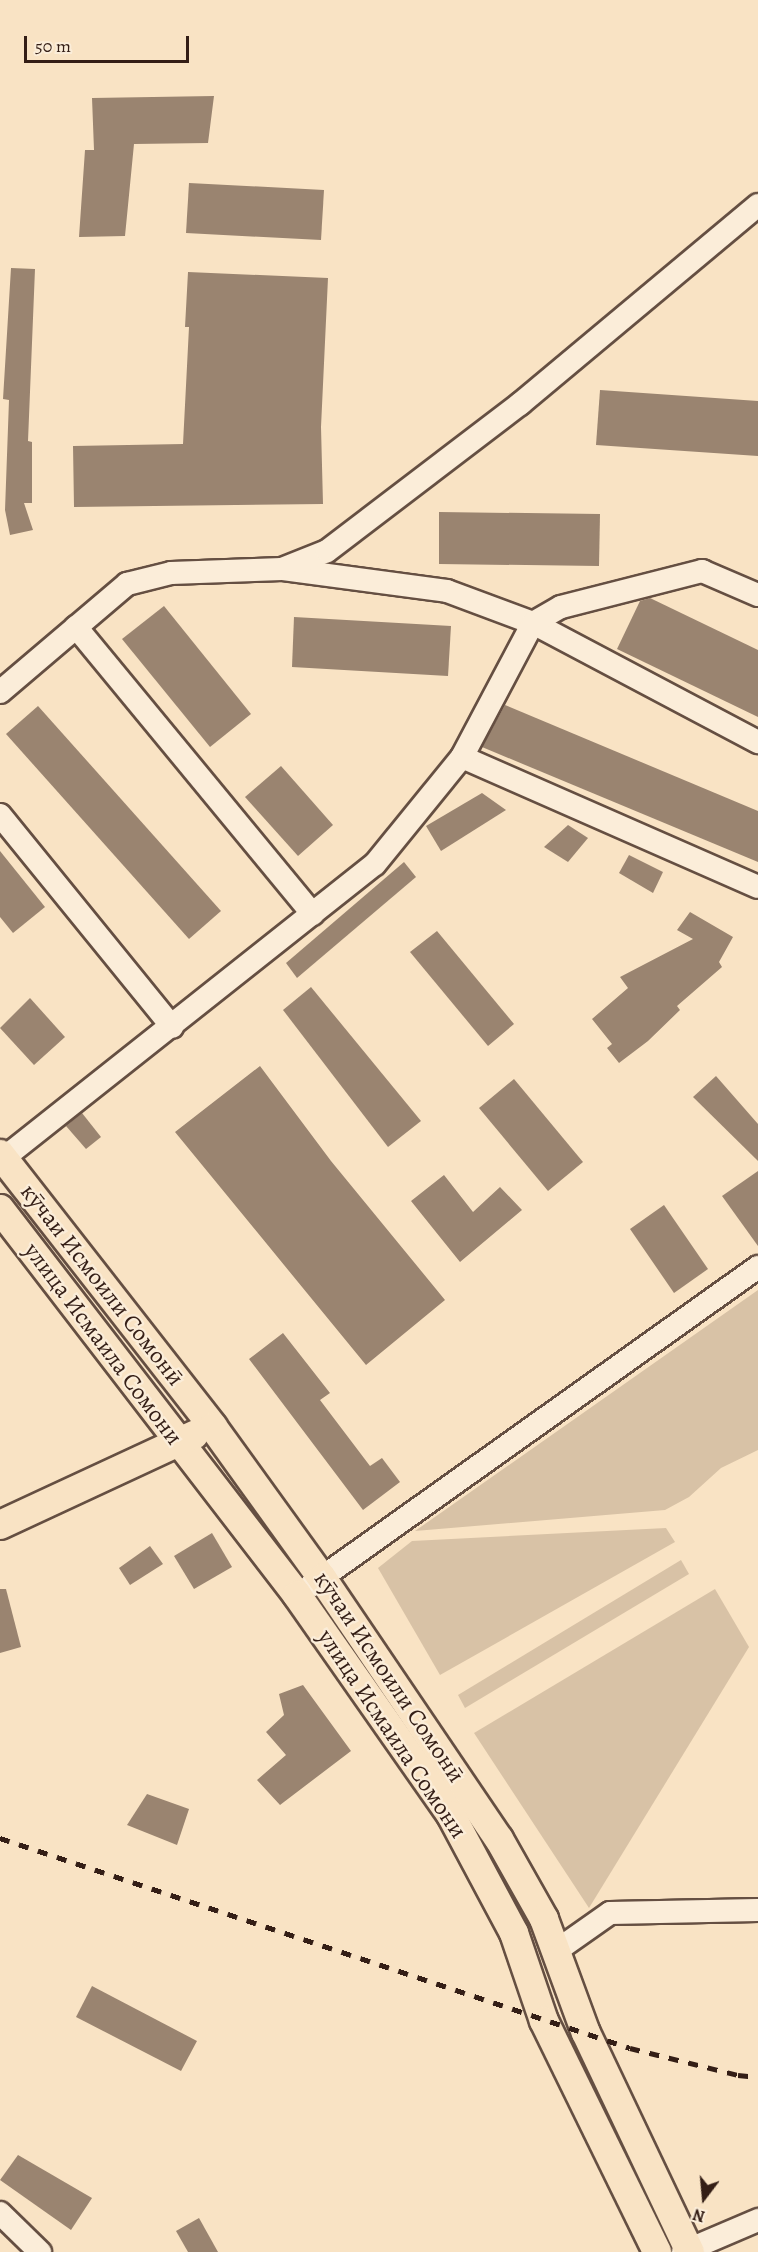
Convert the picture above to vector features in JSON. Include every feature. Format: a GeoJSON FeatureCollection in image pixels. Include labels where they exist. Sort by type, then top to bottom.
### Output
{"type":"FeatureCollection","features":[{"type":"Feature","properties":{"kind":"main road","name":"кӯчаи Исмоили Сомонӣ"},"geometry":{"type":"LineString","coordinates":[[1,1158],[213,1427],[322,1578],[499,1839],[544,1919],[586,2033],[687,2251]]}},
{"type":"Feature","properties":{"kind":"main road","name":"улица Исмаила Сомони"},"geometry":{"type":"LineString","coordinates":[[0,1209],[177,1443],[297,1595],[451,1815],[514,1933],[544,2021],[657,2252]]}},
{"type":"Feature","properties":{"kind":"main road"},"geometry":{"type":"LineString","coordinates":[[0,1525],[213,1427]]}},
{"type":"Feature","properties":{"kind":"street"},"geometry":{"type":"LineString","coordinates":[[282,569],[327,550],[520,404],[758,205]]}},
{"type":"Feature","properties":{"kind":"street"},"geometry":{"type":"LineString","coordinates":[[0,692],[127,584],[171,573],[282,569],[447,591],[533,623],[758,742]]}},
{"type":"Feature","properties":{"kind":"street"},"geometry":{"type":"LineString","coordinates":[[1,1158],[172,1027],[375,864],[462,757],[533,623],[561,607],[702,571],[758,596]]}},
{"type":"Feature","properties":{"kind":"street"},"geometry":{"type":"LineString","coordinates":[[76,627],[313,914]]}},
{"type":"Feature","properties":{"kind":"street"},"geometry":{"type":"LineString","coordinates":[[462,757],[758,886]]}},
{"type":"Feature","properties":{"kind":"street"},"geometry":{"type":"LineString","coordinates":[[0,815],[172,1027]]}},
{"type":"Feature","properties":{"kind":"street"},"geometry":{"type":"LineString","coordinates":[[297,1595],[758,1267]]}},
{"type":"Feature","properties":{"kind":"street"},"geometry":{"type":"LineString","coordinates":[[556,1951],[610,1913],[758,1910]]}},
{"type":"Feature","properties":{"kind":"street"},"geometry":{"type":"LineString","coordinates":[[687,2251],[758,2220]]}},
{"type":"Feature","properties":{"kind":"street"},"geometry":{"type":"LineString","coordinates":[[4,2224],[40,2252]]}},
{"type":"Feature","properties":{"kind":"shaded area"},"geometry":{"type":"Polygon","coordinates":[[[758,1290],[758,1450],[721,1468],[689,1497],[665,1510],[415,1531],[758,1290]]]}},
{"type":"Feature","properties":{"kind":"shaded area"},"geometry":{"type":"Polygon","coordinates":[[[666,1528],[675,1542],[440,1675],[378,1568],[412,1541],[666,1528]]]}},
{"type":"Feature","properties":{"kind":"shaded area"},"geometry":{"type":"Polygon","coordinates":[[[681,1560],[689,1574],[465,1708],[458,1695],[681,1560]]]}},
{"type":"Feature","properties":{"kind":"shaded area"},"geometry":{"type":"Polygon","coordinates":[[[715,1589],[749,1647],[589,1908],[474,1733],[715,1589]]]}},
{"type":"Feature","properties":{"kind":"building"},"geometry":{"type":"Polygon","coordinates":[[[214,96],[208,143],[134,144],[125,236],[79,237],[85,150],[94,150],[92,98],[214,96]]]}},
{"type":"Feature","properties":{"kind":"building"},"geometry":{"type":"Polygon","coordinates":[[[189,183],[324,190],[321,240],[186,233],[189,183]]]}},
{"type":"Feature","properties":{"kind":"building"},"geometry":{"type":"Polygon","coordinates":[[[11,268],[35,269],[28,441],[32,442],[32,503],[24,503],[33,530],[10,535],[5,510],[9,400],[3,399],[11,268]]]}},
{"type":"Feature","properties":{"kind":"building"},"geometry":{"type":"Polygon","coordinates":[[[188,272],[328,278],[321,427],[323,504],[74,507],[73,446],[183,444],[189,327],[185,327],[188,272]]]}},
{"type":"Feature","properties":{"kind":"building"},"geometry":{"type":"Polygon","coordinates":[[[600,390],[758,401],[758,456],[596,445],[600,390]]]}},
{"type":"Feature","properties":{"kind":"building"},"geometry":{"type":"Polygon","coordinates":[[[439,512],[600,514],[599,566],[439,564],[439,512]]]}},
{"type":"Feature","properties":{"kind":"building"},"geometry":{"type":"Polygon","coordinates":[[[650,598],[758,650],[758,717],[617,649],[640,601],[650,598]]]}},
{"type":"Feature","properties":{"kind":"building"},"geometry":{"type":"Polygon","coordinates":[[[164,606],[251,714],[210,747],[122,639],[164,606]]]}},
{"type":"Feature","properties":{"kind":"building"},"geometry":{"type":"Polygon","coordinates":[[[294,617],[451,626],[448,676],[292,667],[294,617]]]}},
{"type":"Feature","properties":{"kind":"building"},"geometry":{"type":"Polygon","coordinates":[[[505,705],[758,811],[758,862],[482,747],[505,705]]]}},
{"type":"Feature","properties":{"kind":"building"},"geometry":{"type":"Polygon","coordinates":[[[38,706],[221,911],[189,939],[6,734],[38,706]]]}},
{"type":"Feature","properties":{"kind":"building"},"geometry":{"type":"Polygon","coordinates":[[[281,766],[333,825],[298,856],[245,797],[281,766]]]}},
{"type":"Feature","properties":{"kind":"building"},"geometry":{"type":"Polygon","coordinates":[[[482,793],[506,810],[441,851],[426,826],[482,793]]]}},
{"type":"Feature","properties":{"kind":"building"},"geometry":{"type":"Polygon","coordinates":[[[568,825],[588,838],[568,862],[544,847],[568,825]]]}},
{"type":"Feature","properties":{"kind":"building"},"geometry":{"type":"Polygon","coordinates":[[[0,851],[45,907],[13,933],[0,917],[0,851]]]}},
{"type":"Feature","properties":{"kind":"building"},"geometry":{"type":"Polygon","coordinates":[[[629,855],[663,872],[653,893],[619,873],[629,855]]]}},
{"type":"Feature","properties":{"kind":"building"},"geometry":{"type":"Polygon","coordinates":[[[404,862],[416,877],[297,978],[286,963],[404,862]]]}},
{"type":"Feature","properties":{"kind":"building"},"geometry":{"type":"Polygon","coordinates":[[[690,912],[733,937],[719,962],[722,967],[677,1006],[680,1010],[648,1041],[619,1063],[607,1048],[612,1044],[592,1019],[628,988],[620,977],[693,939],[677,930],[690,912]]]}},
{"type":"Feature","properties":{"kind":"building"},"geometry":{"type":"Polygon","coordinates":[[[437,931],[514,1024],[488,1046],[410,952],[437,931]]]}},
{"type":"Feature","properties":{"kind":"building"},"geometry":{"type":"Polygon","coordinates":[[[311,987],[421,1121],[388,1147],[283,1010],[311,987]]]}},
{"type":"Feature","properties":{"kind":"building"},"geometry":{"type":"Polygon","coordinates":[[[30,998],[65,1037],[34,1065],[0,1028],[30,998]]]}},
{"type":"Feature","properties":{"kind":"building"},"geometry":{"type":"Polygon","coordinates":[[[260,1066],[331,1161],[445,1300],[366,1365],[175,1132],[260,1066]]]}},
{"type":"Feature","properties":{"kind":"building"},"geometry":{"type":"Polygon","coordinates":[[[716,1076],[758,1124],[758,1161],[693,1097],[716,1076]]]}},
{"type":"Feature","properties":{"kind":"building"},"geometry":{"type":"Polygon","coordinates":[[[514,1079],[583,1162],[548,1191],[479,1108],[514,1079]]]}},
{"type":"Feature","properties":{"kind":"building"},"geometry":{"type":"Polygon","coordinates":[[[82,1113],[101,1137],[86,1149],[66,1126],[82,1113]]]}},
{"type":"Feature","properties":{"kind":"building"},"geometry":{"type":"Polygon","coordinates":[[[758,1171],[758,1246],[722,1196],[758,1171]]]}},
{"type":"Feature","properties":{"kind":"building"},"geometry":{"type":"Polygon","coordinates":[[[444,1175],[473,1212],[500,1187],[522,1210],[460,1262],[411,1201],[444,1175]]]}},
{"type":"Feature","properties":{"kind":"building"},"geometry":{"type":"Polygon","coordinates":[[[664,1205],[708,1269],[674,1293],[630,1229],[664,1205]]]}},
{"type":"Feature","properties":{"kind":"building"},"geometry":{"type":"Polygon","coordinates":[[[283,1333],[330,1393],[320,1400],[370,1466],[382,1458],[400,1482],[363,1510],[249,1359],[283,1333]]]}},
{"type":"Feature","properties":{"kind":"building"},"geometry":{"type":"Polygon","coordinates":[[[212,1533],[232,1567],[194,1589],[174,1556],[212,1533]]]}},
{"type":"Feature","properties":{"kind":"building"},"geometry":{"type":"Polygon","coordinates":[[[150,1546],[163,1564],[130,1585],[119,1568],[150,1546]]]}},
{"type":"Feature","properties":{"kind":"building"},"geometry":{"type":"Polygon","coordinates":[[[0,1589],[6,1589],[21,1647],[0,1653],[0,1589]]]}},
{"type":"Feature","properties":{"kind":"building"},"geometry":{"type":"Polygon","coordinates":[[[303,1685],[351,1751],[280,1805],[257,1780],[286,1755],[266,1732],[284,1715],[279,1694],[303,1685]]]}},
{"type":"Feature","properties":{"kind":"building"},"geometry":{"type":"Polygon","coordinates":[[[147,1794],[189,1809],[177,1845],[127,1825],[147,1794]]]}},
{"type":"Feature","properties":{"kind":"building"},"geometry":{"type":"Polygon","coordinates":[[[92,1986],[197,2041],[181,2071],[76,2017],[92,1986]]]}},
{"type":"Feature","properties":{"kind":"building"},"geometry":{"type":"Polygon","coordinates":[[[18,2155],[92,2198],[71,2230],[0,2180],[18,2155]]]}},
{"type":"Feature","properties":{"kind":"building"},"geometry":{"type":"Polygon","coordinates":[[[199,2218],[218,2252],[188,2252],[176,2231],[199,2218]]]}},
{"type":"Feature","properties":{"kind":"railway"},"geometry":{"type":"LineString","coordinates":[[0,1838],[630,2048],[738,2075],[758,2077]]}}]}
